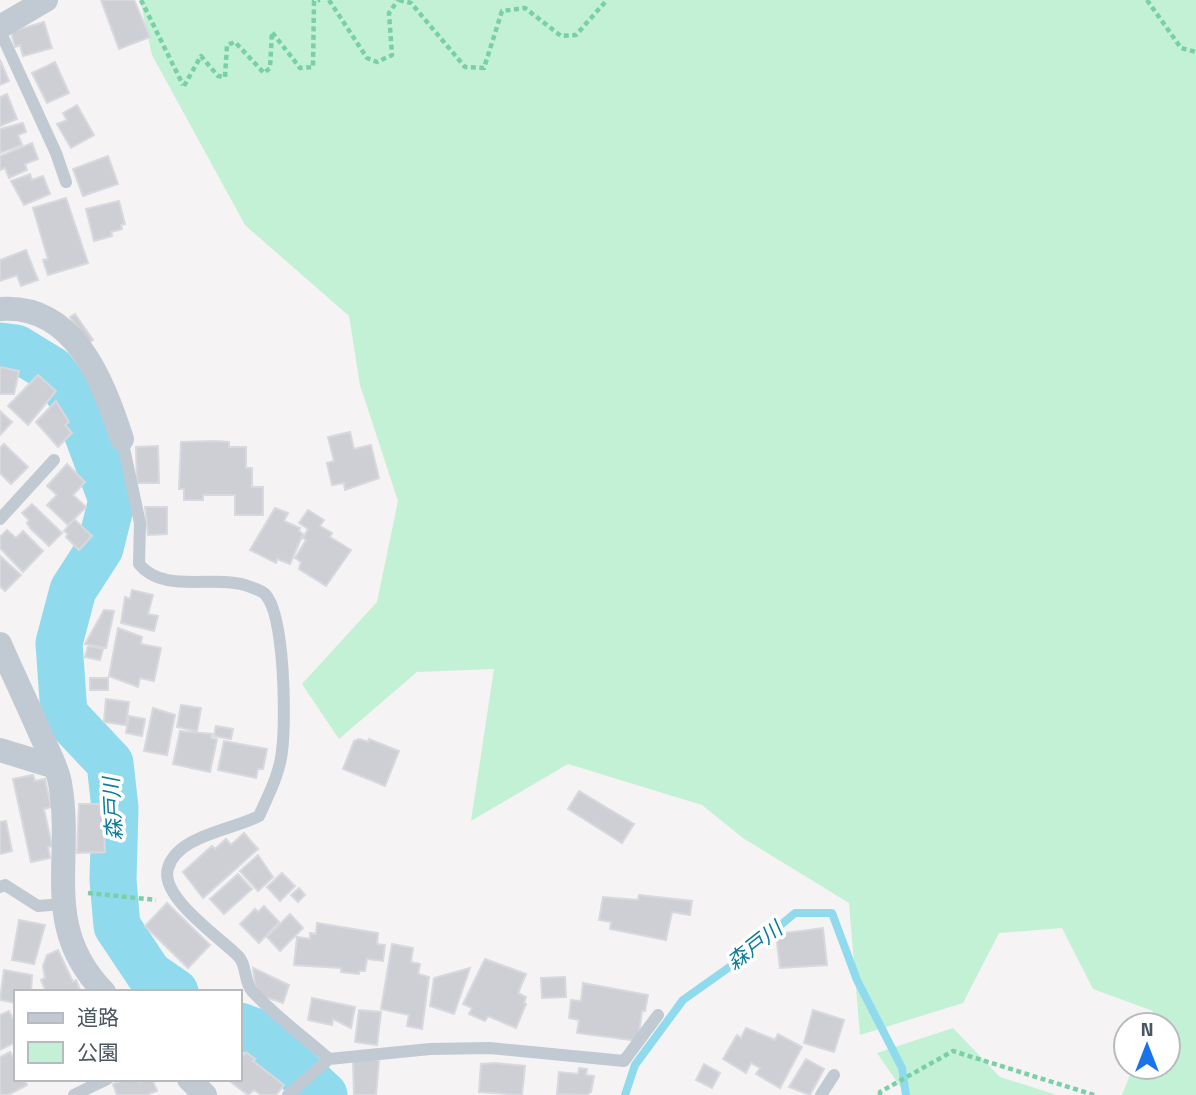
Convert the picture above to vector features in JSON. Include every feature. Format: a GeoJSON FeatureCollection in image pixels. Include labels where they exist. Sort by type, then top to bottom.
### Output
{"type":"FeatureCollection","features":[{"type":"Feature","properties":{"kind":"street"},"geometry":{"type":"LineString","coordinates":[[0,29],[46,0]]}},
{"type":"Feature","properties":{"kind":"street"},"geometry":{"type":"LineString","coordinates":[[0,309],[17,307],[49,320],[78,342],[96,370],[122,439]]}},
{"type":"Feature","properties":{"kind":"street"},"geometry":{"type":"LineString","coordinates":[[0,644],[55,767],[63,817],[64,904],[68,938],[83,971],[102,990]]}},
{"type":"Feature","properties":{"kind":"street"},"geometry":{"type":"LineString","coordinates":[[0,750],[55,767]]}},
{"type":"Feature","properties":{"kind":"street"},"geometry":{"type":"LineString","coordinates":[[191,1081],[205,1095]]}},
{"type":"Feature","properties":{"kind":"lane"},"geometry":{"type":"LineString","coordinates":[[0,29],[57,153],[66,182]]}},
{"type":"Feature","properties":{"kind":"lane"},"geometry":{"type":"LineString","coordinates":[[122,439],[140,523],[139,564],[146,572],[161,579],[243,584],[264,593],[277,617],[284,694],[282,752],[273,783],[259,816],[197,840],[177,853],[167,869],[169,886],[178,901],[242,960],[250,989],[326,1062]]}},
{"type":"Feature","properties":{"kind":"lane"},"geometry":{"type":"LineString","coordinates":[[0,519],[54,460]]}},
{"type":"Feature","properties":{"kind":"lane"},"geometry":{"type":"LineString","coordinates":[[0,887],[5,885],[38,906],[64,904]]}},
{"type":"Feature","properties":{"kind":"lane"},"geometry":{"type":"LineString","coordinates":[[290,1094],[326,1062],[430,1049],[490,1048],[624,1061],[658,1015]]}},
{"type":"Feature","properties":{"kind":"lane"},"geometry":{"type":"LineString","coordinates":[[821,1095],[834,1075]]}},
{"type":"Feature","properties":{"kind":"lane"},"geometry":{"type":"LineString","coordinates":[[74,1095],[103,1081]]}},
{"type":"Feature","properties":{"kind":"path"},"geometry":{"type":"LineString","coordinates":[[141,0],[184,86],[201,56],[218,76],[225,77],[227,45],[235,42],[264,73],[270,68],[272,32],[300,68],[313,67],[314,1],[320,0]]}},
{"type":"Feature","properties":{"kind":"path"},"geometry":{"type":"LineString","coordinates":[[329,0],[368,58],[377,62],[392,55],[389,13],[398,0],[411,3],[465,67],[484,68],[502,11],[525,8],[561,36],[576,35],[607,0]]}},
{"type":"Feature","properties":{"kind":"path"},"geometry":{"type":"LineString","coordinates":[[1147,0],[1181,48],[1196,52]]}},
{"type":"Feature","properties":{"kind":"path"},"geometry":{"type":"LineString","coordinates":[[90,893],[139,900]]}},
{"type":"Feature","properties":{"kind":"path"},"geometry":{"type":"LineString","coordinates":[[880,1095],[880,1092],[953,1051],[1094,1095]]}},
{"type":"Feature","properties":{"kind":"green space"},"geometry":{"type":"Polygon","coordinates":[[[140,0],[1196,0],[1196,1095],[1122,1095],[1128,1081],[1182,1081],[1182,1011],[1153,1011],[1093,989],[1062,928],[999,933],[963,1003],[860,1035],[849,903],[743,838],[702,805],[568,764],[471,821],[494,669],[417,672],[339,739],[302,684],[377,602],[398,501],[360,385],[349,316],[245,225],[152,55],[140,0]]]}},
{"type":"Feature","properties":{"kind":"green space"},"geometry":{"type":"Polygon","coordinates":[[[953,1028],[1000,1077],[1057,1095],[906,1095],[877,1053],[953,1028]]]}},
{"type":"Feature","properties":{"kind":"building"},"geometry":{"type":"Polygon","coordinates":[[[101,0],[134,0],[150,37],[119,49],[101,0]]]}},
{"type":"Feature","properties":{"kind":"building"},"geometry":{"type":"Polygon","coordinates":[[[44,22],[52,48],[23,56],[20,45],[15,47],[11,32],[44,22]]]}},
{"type":"Feature","properties":{"kind":"building"},"geometry":{"type":"Polygon","coordinates":[[[0,60],[9,81],[0,85],[0,60]]]}},
{"type":"Feature","properties":{"kind":"building"},"geometry":{"type":"Polygon","coordinates":[[[55,62],[69,93],[47,103],[32,73],[55,62]]]}},
{"type":"Feature","properties":{"kind":"building"},"geometry":{"type":"Polygon","coordinates":[[[7,94],[17,119],[0,126],[0,97],[7,94]]]}},
{"type":"Feature","properties":{"kind":"building"},"geometry":{"type":"Polygon","coordinates":[[[77,105],[94,135],[71,148],[57,124],[67,120],[63,113],[77,105]]]}},
{"type":"Feature","properties":{"kind":"building"},"geometry":{"type":"Polygon","coordinates":[[[23,123],[26,132],[18,135],[22,145],[0,153],[0,129],[23,123]]]}},
{"type":"Feature","properties":{"kind":"building"},"geometry":{"type":"Polygon","coordinates":[[[32,143],[38,159],[25,164],[27,170],[9,178],[5,168],[0,170],[0,156],[32,143]]]}},
{"type":"Feature","properties":{"kind":"building"},"geometry":{"type":"Polygon","coordinates":[[[108,156],[118,184],[83,196],[73,169],[108,156]]]}},
{"type":"Feature","properties":{"kind":"building"},"geometry":{"type":"Polygon","coordinates":[[[30,174],[32,180],[43,176],[50,194],[24,205],[11,181],[30,174]]]}},
{"type":"Feature","properties":{"kind":"building"},"geometry":{"type":"Polygon","coordinates":[[[66,198],[88,263],[48,275],[43,260],[48,259],[33,208],[66,198]]]}},
{"type":"Feature","properties":{"kind":"building"},"geometry":{"type":"Polygon","coordinates":[[[119,201],[125,224],[121,225],[122,229],[111,232],[112,236],[94,241],[86,209],[119,201]]]}},
{"type":"Feature","properties":{"kind":"building"},"geometry":{"type":"Polygon","coordinates":[[[26,250],[38,280],[21,286],[17,275],[0,281],[0,260],[26,250]]]}},
{"type":"Feature","properties":{"kind":"building"},"geometry":{"type":"Polygon","coordinates":[[[75,314],[93,340],[88,343],[70,317],[75,314]]]}},
{"type":"Feature","properties":{"kind":"building"},"geometry":{"type":"Polygon","coordinates":[[[0,367],[19,371],[14,394],[0,394],[0,367]]]}},
{"type":"Feature","properties":{"kind":"building"},"geometry":{"type":"Polygon","coordinates":[[[38,375],[56,391],[28,425],[8,406],[38,375]]]}},
{"type":"Feature","properties":{"kind":"building"},"geometry":{"type":"Polygon","coordinates":[[[56,401],[69,422],[65,425],[72,433],[58,447],[36,422],[56,401]]]}},
{"type":"Feature","properties":{"kind":"building"},"geometry":{"type":"Polygon","coordinates":[[[0,411],[12,422],[0,435],[0,411]]]}},
{"type":"Feature","properties":{"kind":"building"},"geometry":{"type":"Polygon","coordinates":[[[350,432],[354,449],[371,445],[379,478],[345,490],[344,483],[332,485],[327,463],[334,461],[328,437],[350,432]]]}},
{"type":"Feature","properties":{"kind":"building"},"geometry":{"type":"Polygon","coordinates":[[[181,442],[229,442],[229,447],[246,447],[246,468],[252,468],[252,487],[263,487],[263,515],[235,515],[235,495],[203,495],[203,500],[184,500],[184,489],[179,489],[181,442]]]}},
{"type":"Feature","properties":{"kind":"building"},"geometry":{"type":"Polygon","coordinates":[[[4,444],[28,467],[11,484],[0,473],[0,448],[4,444]]]}},
{"type":"Feature","properties":{"kind":"building"},"geometry":{"type":"Polygon","coordinates":[[[158,446],[159,483],[137,483],[136,447],[158,446]]]}},
{"type":"Feature","properties":{"kind":"building"},"geometry":{"type":"Polygon","coordinates":[[[67,464],[85,482],[73,495],[86,507],[68,525],[47,505],[57,495],[47,486],[67,464]]]}},
{"type":"Feature","properties":{"kind":"building"},"geometry":{"type":"Polygon","coordinates":[[[32,504],[62,533],[49,546],[31,529],[27,523],[29,520],[22,513],[32,504]]]}},
{"type":"Feature","properties":{"kind":"building"},"geometry":{"type":"Polygon","coordinates":[[[145,507],[167,507],[167,534],[148,535],[145,507]]]}},
{"type":"Feature","properties":{"kind":"building"},"geometry":{"type":"Polygon","coordinates":[[[275,508],[288,513],[284,521],[300,528],[299,531],[303,534],[290,564],[277,559],[276,563],[250,550],[275,508]]]}},
{"type":"Feature","properties":{"kind":"building"},"geometry":{"type":"Polygon","coordinates":[[[308,510],[324,520],[320,526],[332,533],[330,537],[351,550],[326,586],[299,569],[301,562],[295,558],[306,540],[303,538],[308,529],[299,523],[308,510]]]}},
{"type":"Feature","properties":{"kind":"building"},"geometry":{"type":"Polygon","coordinates":[[[74,519],[92,536],[79,550],[66,537],[68,534],[64,531],[74,519]]]}},
{"type":"Feature","properties":{"kind":"building"},"geometry":{"type":"Polygon","coordinates":[[[7,530],[16,538],[23,531],[43,551],[23,572],[0,548],[0,537],[7,530]]]}},
{"type":"Feature","properties":{"kind":"building"},"geometry":{"type":"Polygon","coordinates":[[[0,556],[21,575],[5,591],[0,586],[0,556]]]}},
{"type":"Feature","properties":{"kind":"building"},"geometry":{"type":"Polygon","coordinates":[[[132,590],[153,595],[148,614],[158,616],[154,631],[121,623],[125,597],[130,599],[132,590]]]}},
{"type":"Feature","properties":{"kind":"building"},"geometry":{"type":"Polygon","coordinates":[[[104,610],[114,611],[106,648],[85,644],[104,610]]]}},
{"type":"Feature","properties":{"kind":"building"},"geometry":{"type":"Polygon","coordinates":[[[118,628],[142,637],[141,644],[161,648],[154,681],[140,678],[138,687],[109,676],[118,628]]]}},
{"type":"Feature","properties":{"kind":"building"},"geometry":{"type":"Polygon","coordinates":[[[88,646],[103,649],[100,660],[85,657],[88,646]]]}},
{"type":"Feature","properties":{"kind":"building"},"geometry":{"type":"Polygon","coordinates":[[[90,678],[108,678],[108,690],[90,690],[90,678]]]}},
{"type":"Feature","properties":{"kind":"building"},"geometry":{"type":"Polygon","coordinates":[[[106,699],[129,702],[126,725],[104,722],[106,699]]]}},
{"type":"Feature","properties":{"kind":"building"},"geometry":{"type":"Polygon","coordinates":[[[181,705],[201,708],[197,731],[177,727],[181,705]]]}},
{"type":"Feature","properties":{"kind":"building"},"geometry":{"type":"Polygon","coordinates":[[[153,708],[175,715],[167,755],[144,751],[153,708]]]}},
{"type":"Feature","properties":{"kind":"building"},"geometry":{"type":"Polygon","coordinates":[[[129,716],[145,719],[142,736],[126,733],[129,716]]]}},
{"type":"Feature","properties":{"kind":"building"},"geometry":{"type":"Polygon","coordinates":[[[216,726],[233,729],[231,739],[214,736],[216,726]]]}},
{"type":"Feature","properties":{"kind":"building"},"geometry":{"type":"Polygon","coordinates":[[[180,731],[212,734],[211,738],[217,739],[210,772],[173,764],[180,731]]]}},
{"type":"Feature","properties":{"kind":"building"},"geometry":{"type":"Polygon","coordinates":[[[359,739],[368,742],[369,739],[399,751],[385,786],[343,769],[354,741],[359,739]]]}},
{"type":"Feature","properties":{"kind":"building"},"geometry":{"type":"Polygon","coordinates":[[[224,741],[267,749],[263,769],[258,769],[256,778],[218,770],[224,741]]]}},
{"type":"Feature","properties":{"kind":"building"},"geometry":{"type":"Polygon","coordinates":[[[33,775],[35,781],[45,779],[51,807],[44,809],[52,846],[48,847],[50,858],[31,862],[13,779],[33,775]]]}},
{"type":"Feature","properties":{"kind":"building"},"geometry":{"type":"Polygon","coordinates":[[[579,791],[634,824],[622,843],[568,809],[579,791]]]}},
{"type":"Feature","properties":{"kind":"building"},"geometry":{"type":"Polygon","coordinates":[[[79,804],[103,804],[105,852],[77,853],[79,804]]]}},
{"type":"Feature","properties":{"kind":"building"},"geometry":{"type":"Polygon","coordinates":[[[6,821],[12,851],[0,854],[0,822],[6,821]]]}},
{"type":"Feature","properties":{"kind":"building"},"geometry":{"type":"Polygon","coordinates":[[[244,833],[258,849],[203,898],[183,872],[212,846],[215,849],[226,839],[231,845],[244,833]]]}},
{"type":"Feature","properties":{"kind":"building"},"geometry":{"type":"Polygon","coordinates":[[[258,855],[273,877],[258,891],[240,871],[258,855]]]}},
{"type":"Feature","properties":{"kind":"building"},"geometry":{"type":"Polygon","coordinates":[[[282,873],[295,886],[280,901],[267,887],[282,873]]]}},
{"type":"Feature","properties":{"kind":"building"},"geometry":{"type":"Polygon","coordinates":[[[238,874],[252,889],[224,914],[210,899],[238,874]]]}},
{"type":"Feature","properties":{"kind":"building"},"geometry":{"type":"Polygon","coordinates":[[[299,888],[305,895],[298,902],[291,895],[299,888]]]}},
{"type":"Feature","properties":{"kind":"building"},"geometry":{"type":"Polygon","coordinates":[[[639,895],[692,901],[690,915],[672,912],[666,940],[610,929],[611,922],[599,920],[603,897],[638,900],[639,895]]]}},
{"type":"Feature","properties":{"kind":"building"},"geometry":{"type":"Polygon","coordinates":[[[167,903],[210,945],[188,968],[145,926],[167,903]]]}},
{"type":"Feature","properties":{"kind":"building"},"geometry":{"type":"Polygon","coordinates":[[[264,906],[279,922],[259,943],[240,924],[255,909],[258,912],[264,906]]]}},
{"type":"Feature","properties":{"kind":"building"},"geometry":{"type":"Polygon","coordinates":[[[290,914],[303,928],[280,951],[267,937],[290,914]]]}},
{"type":"Feature","properties":{"kind":"building"},"geometry":{"type":"Polygon","coordinates":[[[19,920],[45,925],[34,964],[12,960],[19,920]]]}},
{"type":"Feature","properties":{"kind":"building"},"geometry":{"type":"Polygon","coordinates":[[[317,923],[378,933],[377,944],[385,945],[383,961],[367,959],[365,971],[359,971],[359,974],[341,972],[341,968],[294,965],[297,937],[310,939],[310,933],[316,934],[317,923]]]}},
{"type":"Feature","properties":{"kind":"building"},"geometry":{"type":"Polygon","coordinates":[[[823,928],[827,965],[780,968],[776,934],[823,928]]]}},
{"type":"Feature","properties":{"kind":"building"},"geometry":{"type":"Polygon","coordinates":[[[392,944],[413,948],[411,962],[420,964],[418,974],[429,977],[422,1029],[407,1026],[409,1015],[381,1009],[392,944]]]}},
{"type":"Feature","properties":{"kind":"building"},"geometry":{"type":"Polygon","coordinates":[[[58,950],[73,982],[76,980],[80,990],[45,990],[41,980],[45,978],[43,966],[47,955],[58,950]]]}},
{"type":"Feature","properties":{"kind":"building"},"geometry":{"type":"Polygon","coordinates":[[[485,959],[526,974],[518,993],[526,997],[526,1004],[516,1028],[488,1016],[485,1021],[469,1014],[472,1008],[463,1004],[485,959]]]}},
{"type":"Feature","properties":{"kind":"building"},"geometry":{"type":"Polygon","coordinates":[[[253,968],[289,985],[283,1003],[262,996],[255,985],[253,968]]]}},
{"type":"Feature","properties":{"kind":"building"},"geometry":{"type":"Polygon","coordinates":[[[470,968],[454,1014],[430,1006],[434,978],[470,968]]]}},
{"type":"Feature","properties":{"kind":"building"},"geometry":{"type":"Polygon","coordinates":[[[4,970],[32,975],[31,990],[14,990],[14,1003],[0,1000],[4,970]]]}},
{"type":"Feature","properties":{"kind":"building"},"geometry":{"type":"Polygon","coordinates":[[[565,977],[566,997],[542,998],[541,978],[565,977]]]}},
{"type":"Feature","properties":{"kind":"building"},"geometry":{"type":"Polygon","coordinates":[[[583,983],[648,995],[645,1011],[642,1011],[638,1041],[577,1033],[579,1020],[569,1018],[571,1000],[581,1001],[583,983]]]}},
{"type":"Feature","properties":{"kind":"building"},"geometry":{"type":"Polygon","coordinates":[[[312,998],[355,1007],[351,1028],[333,1019],[332,1025],[308,1020],[312,998]]]}},
{"type":"Feature","properties":{"kind":"building"},"geometry":{"type":"Polygon","coordinates":[[[359,1010],[381,1012],[377,1045],[355,1042],[359,1010]]]}},
{"type":"Feature","properties":{"kind":"building"},"geometry":{"type":"Polygon","coordinates":[[[813,1010],[844,1020],[834,1052],[804,1043],[813,1010]]]}},
{"type":"Feature","properties":{"kind":"building"},"geometry":{"type":"Polygon","coordinates":[[[9,1011],[14,1021],[14,1043],[0,1050],[0,1015],[9,1011]]]}},
{"type":"Feature","properties":{"kind":"building"},"geometry":{"type":"Polygon","coordinates":[[[746,1028],[775,1040],[778,1034],[802,1047],[780,1088],[756,1074],[760,1068],[751,1063],[746,1073],[723,1059],[737,1035],[741,1038],[746,1028]]]}},
{"type":"Feature","properties":{"kind":"building"},"geometry":{"type":"Polygon","coordinates":[[[10,1052],[14,1059],[14,1081],[25,1081],[27,1085],[8,1095],[0,1095],[0,1057],[10,1052]]]}},
{"type":"Feature","properties":{"kind":"building"},"geometry":{"type":"Polygon","coordinates":[[[246,1052],[255,1059],[253,1061],[284,1085],[276,1095],[261,1095],[254,1090],[248,1095],[230,1081],[242,1081],[242,1057],[246,1052]]]}},
{"type":"Feature","properties":{"kind":"building"},"geometry":{"type":"Polygon","coordinates":[[[806,1059],[824,1069],[810,1095],[789,1087],[806,1059]]]}},
{"type":"Feature","properties":{"kind":"building"},"geometry":{"type":"Polygon","coordinates":[[[353,1060],[379,1060],[376,1095],[354,1095],[353,1060]]]}},
{"type":"Feature","properties":{"kind":"building"},"geometry":{"type":"Polygon","coordinates":[[[481,1064],[525,1066],[522,1095],[479,1092],[481,1064]]]}},
{"type":"Feature","properties":{"kind":"building"},"geometry":{"type":"Polygon","coordinates":[[[704,1064],[720,1073],[712,1088],[696,1080],[704,1064]]]}},
{"type":"Feature","properties":{"kind":"building"},"geometry":{"type":"Polygon","coordinates":[[[579,1068],[587,1069],[586,1075],[594,1076],[591,1092],[587,1095],[557,1094],[559,1072],[578,1074],[579,1068]]]}},
{"type":"Feature","properties":{"kind":"building"},"geometry":{"type":"Polygon","coordinates":[[[121,1081],[153,1081],[157,1091],[146,1095],[117,1095],[113,1084],[121,1081]]]}},
{"type":"Feature","properties":{"kind":"waterway","name":"森戸川"},"geometry":{"type":"LineString","coordinates":[[0,346],[16,348],[52,370],[76,403],[112,500],[100,548],[73,590],[59,643],[64,714],[110,763],[115,808],[113,880],[117,926],[149,974],[172,990]]}},
{"type":"Feature","properties":{"kind":"waterway","name":"森戸川"},"geometry":{"type":"LineString","coordinates":[[625,1095],[635,1065],[683,1000],[738,961],[795,913],[832,913],[857,980],[902,1068],[906,1095]]}},
{"type":"Feature","properties":{"kind":"waterway","name":"森戸川"},"geometry":{"type":"LineString","coordinates":[[242,1027],[256,1032],[324,1095]]}}]}
